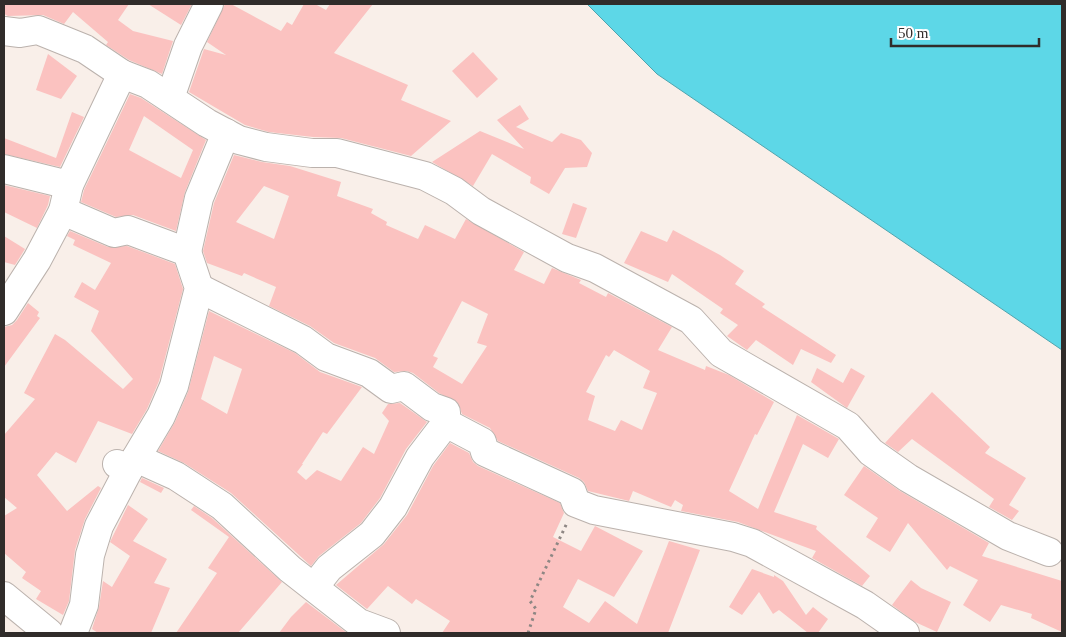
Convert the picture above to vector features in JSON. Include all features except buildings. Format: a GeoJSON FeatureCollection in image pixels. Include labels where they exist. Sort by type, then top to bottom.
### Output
{"type":"FeatureCollection","features":[{"type":"Feature","properties":{"kind":"street"},"geometry":{"type":"LineString","coordinates":[[170,98],[188,46],[209,4]]}},
{"type":"Feature","properties":{"kind":"street"},"geometry":{"type":"LineString","coordinates":[[4,30],[20,33],[38,30],[85,49],[122,74],[148,84],[239,140],[266,147],[312,153],[336,153],[425,176],[481,210],[568,258],[596,268],[691,320],[720,352],[848,426],[871,452],[908,478],[1008,536],[1049,552]]}},
{"type":"Feature","properties":{"kind":"street"},"geometry":{"type":"LineString","coordinates":[[4,311],[37,260],[122,74]]}},
{"type":"Feature","properties":{"kind":"street"},"geometry":{"type":"LineString","coordinates":[[73,633],[84,605],[90,555],[99,526],[127,464],[162,416],[174,386],[199,288],[187,252],[199,198],[226,133]]}},
{"type":"Feature","properties":{"kind":"street"},"geometry":{"type":"LineString","coordinates":[[4,169],[66,198],[114,233],[128,230],[187,252]]}},
{"type":"Feature","properties":{"kind":"street"},"geometry":{"type":"LineString","coordinates":[[199,288],[303,340],[326,357],[368,373],[391,389],[404,386],[432,406],[446,412],[446,423],[420,458],[393,507],[372,534],[328,568],[314,587]]}},
{"type":"Feature","properties":{"kind":"street"},"geometry":{"type":"LineString","coordinates":[[446,423],[482,442],[485,452],[572,492],[576,503],[594,510],[733,537],[752,543],[865,605],[905,633]]}},
{"type":"Feature","properties":{"kind":"street"},"geometry":{"type":"LineString","coordinates":[[127,464],[176,476],[222,506],[290,569],[359,623],[386,633]]}},
{"type":"Feature","properties":{"kind":"street"},"geometry":{"type":"LineString","coordinates":[[4,596],[49,633]]}},
{"type":"Feature","properties":{"kind":"street"},"geometry":{"type":"LineString","coordinates":[[4,619],[22,633]]}},
{"type":"Feature","properties":{"kind":"path"},"geometry":{"type":"LineString","coordinates":[[528,633],[536,609],[530,601],[576,503]]}},
{"type":"Feature","properties":{"kind":"water"},"geometry":{"type":"Polygon","coordinates":[[[587,4],[1062,4],[1062,350],[657,74],[587,4]]]}}]}
